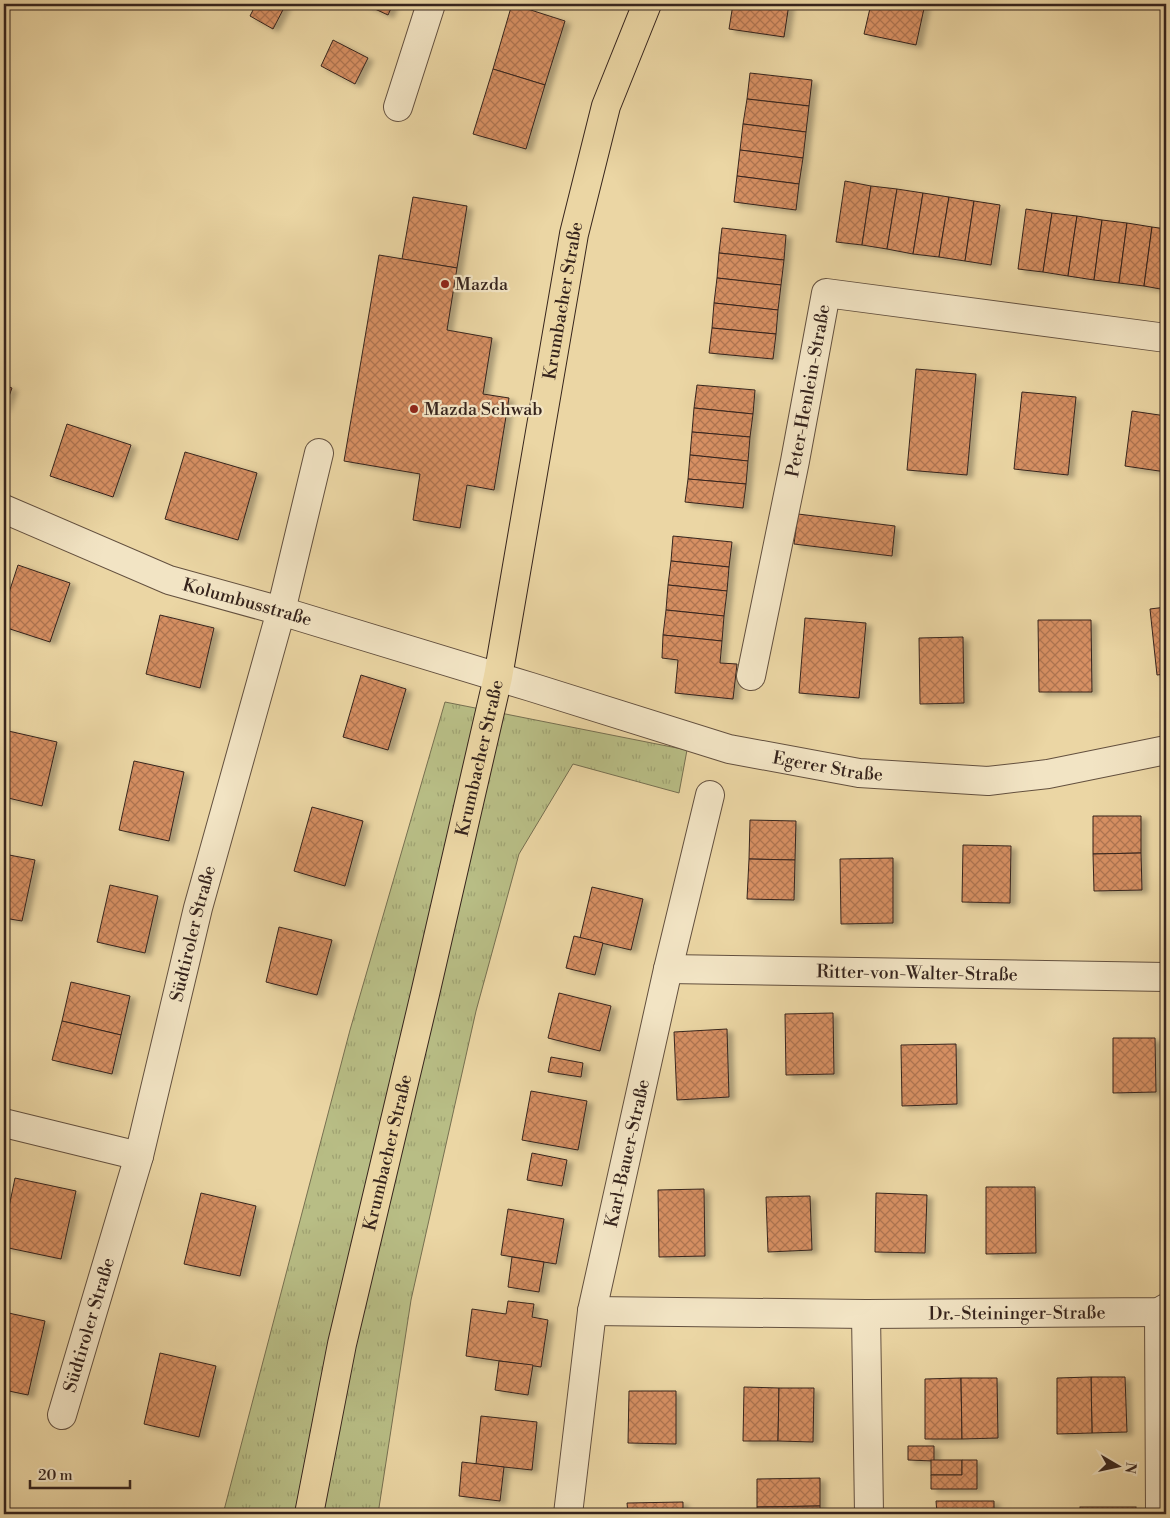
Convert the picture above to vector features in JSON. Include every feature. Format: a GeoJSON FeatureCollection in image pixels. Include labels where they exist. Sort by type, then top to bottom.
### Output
{"type":"FeatureCollection","features":[{"type":"Feature","properties":{"kind":"main road","name":"Krumbacher Straße"},"geometry":{"type":"LineString","coordinates":[[309,1514],[342,1344],[498,677],[574,234],[606,106],[648,4]]}},
{"type":"Feature","properties":{"kind":"street"},"geometry":{"type":"LineString","coordinates":[[398,107],[431,4]]}},
{"type":"Feature","properties":{"kind":"street","name":"Peter-Henlein-Straße"},"geometry":{"type":"LineString","coordinates":[[752,676],[826,293],[1166,338]]}},
{"type":"Feature","properties":{"kind":"street","name":"Südtiroler Straße"},"geometry":{"type":"LineString","coordinates":[[62,1414],[139,1156],[198,908],[282,611],[319,453]]}},
{"type":"Feature","properties":{"kind":"street","name":"Kolumbusstraße"},"geometry":{"type":"LineString","coordinates":[[4,509],[169,580],[282,611],[498,677]]}},
{"type":"Feature","properties":{"kind":"street","name":"Egerer Straße"},"geometry":{"type":"LineString","coordinates":[[498,677],[729,749],[859,773],[988,781],[1048,774],[1166,750]]}},
{"type":"Feature","properties":{"kind":"street","name":"Karl-Bauer-Straße"},"geometry":{"type":"LineString","coordinates":[[568,1514],[592,1311],[668,969],[710,795]]}},
{"type":"Feature","properties":{"kind":"street","name":"Ritter-von-Walter-Straße"},"geometry":{"type":"LineString","coordinates":[[668,969],[1166,977]]}},
{"type":"Feature","properties":{"kind":"street"},"geometry":{"type":"LineString","coordinates":[[4,1123],[139,1156]]}},
{"type":"Feature","properties":{"kind":"street"},"geometry":{"type":"LineString","coordinates":[[1160,1514],[1163,1310]]}},
{"type":"Feature","properties":{"kind":"street","name":"Dr.-Steininger-Straße"},"geometry":{"type":"LineString","coordinates":[[592,1311],[866,1314],[1163,1310]]}},
{"type":"Feature","properties":{"kind":"street"},"geometry":{"type":"LineString","coordinates":[[866,1314],[869,1514]]}},
{"type":"Feature","properties":{"kind":"green space"},"geometry":{"type":"Polygon","coordinates":[[[445,702],[687,750],[679,793],[573,764],[519,854],[476,1011],[411,1300],[378,1514],[223,1514],[350,1030],[445,702]]]}},
{"type":"Feature","properties":{"kind":"building"},"geometry":{"type":"Polygon","coordinates":[[[256,4],[286,4],[273,29],[250,16],[256,4]]]}},
{"type":"Feature","properties":{"kind":"building"},"geometry":{"type":"Polygon","coordinates":[[[364,4],[393,4],[388,15],[364,4]]]}},
{"type":"Feature","properties":{"kind":"building"},"geometry":{"type":"Polygon","coordinates":[[[512,4],[565,21],[545,85],[493,69],[512,4]]]}},
{"type":"Feature","properties":{"kind":"building"},"geometry":{"type":"Polygon","coordinates":[[[733,4],[789,4],[784,37],[729,29],[733,4]]]}},
{"type":"Feature","properties":{"kind":"building"},"geometry":{"type":"Polygon","coordinates":[[[871,4],[925,4],[916,45],[864,34],[871,4]]]}},
{"type":"Feature","properties":{"kind":"building"},"geometry":{"type":"Polygon","coordinates":[[[333,40],[368,58],[355,84],[321,66],[333,40]]]}},
{"type":"Feature","properties":{"kind":"building"},"geometry":{"type":"Polygon","coordinates":[[[493,69],[545,85],[526,149],[473,134],[493,69]]]}},
{"type":"Feature","properties":{"kind":"building"},"geometry":{"type":"Polygon","coordinates":[[[750,73],[812,80],[809,106],[747,99],[750,73]]]}},
{"type":"Feature","properties":{"kind":"building"},"geometry":{"type":"Polygon","coordinates":[[[747,99],[809,106],[806,132],[743,124],[747,99]]]}},
{"type":"Feature","properties":{"kind":"building"},"geometry":{"type":"Polygon","coordinates":[[[743,124],[806,132],[803,158],[740,150],[743,124]]]}},
{"type":"Feature","properties":{"kind":"building"},"geometry":{"type":"Polygon","coordinates":[[[740,150],[803,158],[799,184],[737,176],[740,150]]]}},
{"type":"Feature","properties":{"kind":"building"},"geometry":{"type":"Polygon","coordinates":[[[737,176],[799,184],[796,210],[734,202],[737,176]]]}},
{"type":"Feature","properties":{"kind":"building"},"geometry":{"type":"Polygon","coordinates":[[[845,181],[871,186],[862,245],[836,242],[845,181]]]}},
{"type":"Feature","properties":{"kind":"building"},"geometry":{"type":"Polygon","coordinates":[[[871,186],[897,189],[887,249],[862,245],[871,186]]]}},
{"type":"Feature","properties":{"kind":"building"},"geometry":{"type":"Polygon","coordinates":[[[897,189],[923,193],[913,254],[887,249],[897,189]]]}},
{"type":"Feature","properties":{"kind":"building"},"geometry":{"type":"Polygon","coordinates":[[[923,193],[949,197],[939,257],[913,254],[923,193]]]}},
{"type":"Feature","properties":{"kind":"building"},"geometry":{"type":"Polygon","coordinates":[[[413,197],[467,206],[457,268],[402,259],[413,197]]]}},
{"type":"Feature","properties":{"kind":"building"},"geometry":{"type":"Polygon","coordinates":[[[949,197],[974,201],[965,261],[939,257],[949,197]]]}},
{"type":"Feature","properties":{"kind":"building"},"geometry":{"type":"Polygon","coordinates":[[[974,201],[1000,205],[991,265],[965,261],[974,201]]]}},
{"type":"Feature","properties":{"kind":"building"},"geometry":{"type":"Polygon","coordinates":[[[1026,209],[1052,213],[1043,272],[1018,269],[1026,209]]]}},
{"type":"Feature","properties":{"kind":"building"},"geometry":{"type":"Polygon","coordinates":[[[1052,213],[1077,216],[1068,276],[1043,272],[1052,213]]]}},
{"type":"Feature","properties":{"kind":"building"},"geometry":{"type":"Polygon","coordinates":[[[1077,216],[1102,220],[1094,280],[1068,276],[1077,216]]]}},
{"type":"Feature","properties":{"kind":"building"},"geometry":{"type":"Polygon","coordinates":[[[1102,220],[1127,223],[1119,283],[1094,280],[1102,220]]]}},
{"type":"Feature","properties":{"kind":"building"},"geometry":{"type":"Polygon","coordinates":[[[1127,223],[1152,227],[1144,286],[1119,283],[1127,223]]]}},
{"type":"Feature","properties":{"kind":"building"},"geometry":{"type":"Polygon","coordinates":[[[1152,227],[1166,229],[1166,290],[1144,286],[1152,227]]]}},
{"type":"Feature","properties":{"kind":"building"},"geometry":{"type":"Polygon","coordinates":[[[722,228],[786,235],[784,260],[719,253],[722,228]]]}},
{"type":"Feature","properties":{"kind":"building"},"geometry":{"type":"Polygon","coordinates":[[[719,253],[784,260],[781,285],[717,278],[719,253]]]}},
{"type":"Feature","properties":{"kind":"building"},"geometry":{"type":"Polygon","coordinates":[[[379,255],[457,268],[447,330],[492,338],[483,394],[509,398],[494,490],[467,485],[460,528],[413,520],[420,474],[344,461],[379,255]]]}},
{"type":"Feature","properties":{"kind":"building"},"geometry":{"type":"Polygon","coordinates":[[[717,278],[781,285],[778,310],[714,303],[717,278]]]}},
{"type":"Feature","properties":{"kind":"building"},"geometry":{"type":"Polygon","coordinates":[[[714,303],[778,310],[776,334],[712,328],[714,303]]]}},
{"type":"Feature","properties":{"kind":"building"},"geometry":{"type":"Polygon","coordinates":[[[712,328],[776,334],[773,359],[709,353],[712,328]]]}},
{"type":"Feature","properties":{"kind":"building"},"geometry":{"type":"Polygon","coordinates":[[[916,369],[976,374],[967,475],[907,470],[916,369]]]}},
{"type":"Feature","properties":{"kind":"building"},"geometry":{"type":"Polygon","coordinates":[[[4,385],[12,388],[4,410],[4,385]]]}},
{"type":"Feature","properties":{"kind":"building"},"geometry":{"type":"Polygon","coordinates":[[[697,385],[755,390],[753,414],[694,408],[697,385]]]}},
{"type":"Feature","properties":{"kind":"building"},"geometry":{"type":"Polygon","coordinates":[[[1022,392],[1076,397],[1068,475],[1014,469],[1022,392]]]}},
{"type":"Feature","properties":{"kind":"building"},"geometry":{"type":"Polygon","coordinates":[[[694,408],[753,414],[750,437],[692,432],[694,408]]]}},
{"type":"Feature","properties":{"kind":"building"},"geometry":{"type":"Polygon","coordinates":[[[1132,411],[1166,416],[1166,472],[1125,466],[1132,411]]]}},
{"type":"Feature","properties":{"kind":"building"},"geometry":{"type":"Polygon","coordinates":[[[67,424],[131,445],[113,497],[50,476],[67,424]]]}},
{"type":"Feature","properties":{"kind":"building"},"geometry":{"type":"Polygon","coordinates":[[[692,432],[750,437],[748,461],[690,455],[692,432]]]}},
{"type":"Feature","properties":{"kind":"building"},"geometry":{"type":"Polygon","coordinates":[[[185,452],[257,473],[238,540],[165,519],[185,452]]]}},
{"type":"Feature","properties":{"kind":"building"},"geometry":{"type":"Polygon","coordinates":[[[690,455],[748,461],[746,484],[688,479],[690,455]]]}},
{"type":"Feature","properties":{"kind":"building"},"geometry":{"type":"Polygon","coordinates":[[[688,479],[746,484],[743,508],[685,502],[688,479]]]}},
{"type":"Feature","properties":{"kind":"building"},"geometry":{"type":"Polygon","coordinates":[[[798,514],[895,526],[892,556],[794,544],[798,514]]]}},
{"type":"Feature","properties":{"kind":"building"},"geometry":{"type":"Polygon","coordinates":[[[673,536],[732,542],[729,567],[671,561],[673,536]]]}},
{"type":"Feature","properties":{"kind":"building"},"geometry":{"type":"Polygon","coordinates":[[[671,561],[729,567],[727,591],[668,585],[671,561]]]}},
{"type":"Feature","properties":{"kind":"building"},"geometry":{"type":"Polygon","coordinates":[[[18,565],[70,583],[50,642],[4,627],[4,608],[18,565]]]}},
{"type":"Feature","properties":{"kind":"building"},"geometry":{"type":"Polygon","coordinates":[[[668,585],[727,591],[724,616],[666,610],[668,585]]]}},
{"type":"Feature","properties":{"kind":"building"},"geometry":{"type":"Polygon","coordinates":[[[1166,607],[1166,674],[1157,675],[1150,609],[1166,607]]]}},
{"type":"Feature","properties":{"kind":"building"},"geometry":{"type":"Polygon","coordinates":[[[666,610],[724,616],[722,641],[663,635],[666,610]]]}},
{"type":"Feature","properties":{"kind":"building"},"geometry":{"type":"Polygon","coordinates":[[[160,615],[214,628],[200,688],[146,674],[160,615]]]}},
{"type":"Feature","properties":{"kind":"building"},"geometry":{"type":"Polygon","coordinates":[[[805,618],[866,623],[859,698],[799,693],[805,618]]]}},
{"type":"Feature","properties":{"kind":"building"},"geometry":{"type":"Polygon","coordinates":[[[1038,620],[1091,620],[1092,692],[1039,692],[1038,620]]]}},
{"type":"Feature","properties":{"kind":"building"},"geometry":{"type":"Polygon","coordinates":[[[663,635],[722,641],[720,663],[737,664],[733,699],[675,693],[678,660],[662,658],[663,635]]]}},
{"type":"Feature","properties":{"kind":"building"},"geometry":{"type":"Polygon","coordinates":[[[963,637],[964,703],[920,704],[919,638],[963,637]]]}},
{"type":"Feature","properties":{"kind":"building"},"geometry":{"type":"Polygon","coordinates":[[[361,675],[406,689],[388,750],[343,737],[361,675]]]}},
{"type":"Feature","properties":{"kind":"building"},"geometry":{"type":"Polygon","coordinates":[[[4,730],[57,742],[42,806],[4,797],[4,730]]]}},
{"type":"Feature","properties":{"kind":"building"},"geometry":{"type":"Polygon","coordinates":[[[134,761],[184,772],[169,841],[119,830],[134,761]]]}},
{"type":"Feature","properties":{"kind":"building"},"geometry":{"type":"Polygon","coordinates":[[[312,807],[363,821],[345,886],[294,871],[312,807]]]}},
{"type":"Feature","properties":{"kind":"building"},"geometry":{"type":"Polygon","coordinates":[[[1093,816],[1141,816],[1141,853],[1093,854],[1093,816]]]}},
{"type":"Feature","properties":{"kind":"building"},"geometry":{"type":"Polygon","coordinates":[[[750,820],[796,821],[795,860],[749,859],[750,820]]]}},
{"type":"Feature","properties":{"kind":"building"},"geometry":{"type":"Polygon","coordinates":[[[963,845],[1011,846],[1010,903],[962,902],[963,845]]]}},
{"type":"Feature","properties":{"kind":"building"},"geometry":{"type":"Polygon","coordinates":[[[1141,853],[1142,890],[1094,891],[1093,854],[1141,853]]]}},
{"type":"Feature","properties":{"kind":"building"},"geometry":{"type":"Polygon","coordinates":[[[4,854],[35,860],[22,921],[4,918],[4,854]]]}},
{"type":"Feature","properties":{"kind":"building"},"geometry":{"type":"Polygon","coordinates":[[[893,858],[893,923],[841,924],[840,859],[893,858]]]}},
{"type":"Feature","properties":{"kind":"building"},"geometry":{"type":"Polygon","coordinates":[[[749,859],[795,860],[794,900],[747,899],[749,859]]]}},
{"type":"Feature","properties":{"kind":"building"},"geometry":{"type":"Polygon","coordinates":[[[110,885],[158,896],[145,953],[97,942],[110,885]]]}},
{"type":"Feature","properties":{"kind":"building"},"geometry":{"type":"Polygon","coordinates":[[[592,887],[643,899],[631,950],[580,938],[592,887]]]}},
{"type":"Feature","properties":{"kind":"building"},"geometry":{"type":"Polygon","coordinates":[[[279,927],[332,940],[317,995],[266,982],[279,927]]]}},
{"type":"Feature","properties":{"kind":"building"},"geometry":{"type":"Polygon","coordinates":[[[574,936],[603,943],[595,975],[566,968],[574,936]]]}},
{"type":"Feature","properties":{"kind":"building"},"geometry":{"type":"Polygon","coordinates":[[[71,982],[130,996],[121,1035],[62,1021],[71,982]]]}},
{"type":"Feature","properties":{"kind":"building"},"geometry":{"type":"Polygon","coordinates":[[[559,993],[611,1006],[600,1051],[548,1038],[559,993]]]}},
{"type":"Feature","properties":{"kind":"building"},"geometry":{"type":"Polygon","coordinates":[[[833,1013],[834,1074],[786,1075],[785,1014],[833,1013]]]}},
{"type":"Feature","properties":{"kind":"building"},"geometry":{"type":"Polygon","coordinates":[[[62,1021],[121,1035],[112,1074],[52,1060],[62,1021]]]}},
{"type":"Feature","properties":{"kind":"building"},"geometry":{"type":"Polygon","coordinates":[[[727,1029],[729,1097],[677,1100],[674,1032],[727,1029]]]}},
{"type":"Feature","properties":{"kind":"building"},"geometry":{"type":"Polygon","coordinates":[[[1113,1038],[1155,1038],[1156,1092],[1113,1093],[1113,1038]]]}},
{"type":"Feature","properties":{"kind":"building"},"geometry":{"type":"Polygon","coordinates":[[[956,1044],[957,1104],[902,1106],[901,1045],[956,1044]]]}},
{"type":"Feature","properties":{"kind":"building"},"geometry":{"type":"Polygon","coordinates":[[[551,1057],[583,1063],[581,1077],[548,1072],[551,1057]]]}},
{"type":"Feature","properties":{"kind":"building"},"geometry":{"type":"Polygon","coordinates":[[[531,1091],[587,1101],[578,1150],[522,1140],[531,1091]]]}},
{"type":"Feature","properties":{"kind":"building"},"geometry":{"type":"Polygon","coordinates":[[[532,1153],[567,1160],[562,1186],[527,1180],[532,1153]]]}},
{"type":"Feature","properties":{"kind":"building"},"geometry":{"type":"Polygon","coordinates":[[[15,1178],[76,1191],[61,1259],[4,1247],[4,1231],[15,1178]]]}},
{"type":"Feature","properties":{"kind":"building"},"geometry":{"type":"Polygon","coordinates":[[[986,1187],[1035,1187],[1036,1253],[986,1254],[986,1187]]]}},
{"type":"Feature","properties":{"kind":"building"},"geometry":{"type":"Polygon","coordinates":[[[704,1189],[705,1256],[659,1257],[658,1190],[704,1189]]]}},
{"type":"Feature","properties":{"kind":"building"},"geometry":{"type":"Polygon","coordinates":[[[201,1193],[256,1206],[240,1276],[184,1264],[201,1193]]]}},
{"type":"Feature","properties":{"kind":"building"},"geometry":{"type":"Polygon","coordinates":[[[876,1193],[927,1195],[925,1253],[875,1252],[876,1193]]]}},
{"type":"Feature","properties":{"kind":"building"},"geometry":{"type":"Polygon","coordinates":[[[810,1196],[812,1250],[768,1252],[766,1197],[810,1196]]]}},
{"type":"Feature","properties":{"kind":"building"},"geometry":{"type":"Polygon","coordinates":[[[508,1209],[564,1219],[556,1264],[501,1255],[508,1209]]]}},
{"type":"Feature","properties":{"kind":"building"},"geometry":{"type":"Polygon","coordinates":[[[512,1257],[544,1262],[539,1292],[508,1287],[512,1257]]]}},
{"type":"Feature","properties":{"kind":"building"},"geometry":{"type":"Polygon","coordinates":[[[508,1301],[534,1304],[532,1317],[548,1320],[541,1367],[466,1356],[472,1309],[506,1314],[508,1301]]]}},
{"type":"Feature","properties":{"kind":"building"},"geometry":{"type":"Polygon","coordinates":[[[4,1312],[45,1321],[28,1395],[4,1390],[4,1312]]]}},
{"type":"Feature","properties":{"kind":"building"},"geometry":{"type":"Polygon","coordinates":[[[160,1353],[216,1366],[199,1437],[144,1424],[160,1353]]]}},
{"type":"Feature","properties":{"kind":"building"},"geometry":{"type":"Polygon","coordinates":[[[499,1361],[533,1365],[528,1395],[495,1390],[499,1361]]]}},
{"type":"Feature","properties":{"kind":"building"},"geometry":{"type":"Polygon","coordinates":[[[1091,1377],[1125,1377],[1127,1432],[1092,1433],[1091,1377]]]}},
{"type":"Feature","properties":{"kind":"building"},"geometry":{"type":"Polygon","coordinates":[[[1091,1377],[1092,1433],[1057,1434],[1057,1378],[1091,1377]]]}},
{"type":"Feature","properties":{"kind":"building"},"geometry":{"type":"Polygon","coordinates":[[[961,1378],[962,1439],[925,1439],[925,1379],[961,1378]]]}},
{"type":"Feature","properties":{"kind":"building"},"geometry":{"type":"Polygon","coordinates":[[[961,1378],[997,1378],[998,1438],[962,1439],[961,1378]]]}},
{"type":"Feature","properties":{"kind":"building"},"geometry":{"type":"Polygon","coordinates":[[[744,1387],[779,1388],[778,1441],[743,1441],[744,1387]]]}},
{"type":"Feature","properties":{"kind":"building"},"geometry":{"type":"Polygon","coordinates":[[[779,1388],[814,1388],[813,1442],[778,1441],[779,1388]]]}},
{"type":"Feature","properties":{"kind":"building"},"geometry":{"type":"Polygon","coordinates":[[[629,1391],[676,1391],[676,1444],[628,1443],[629,1391]]]}},
{"type":"Feature","properties":{"kind":"building"},"geometry":{"type":"Polygon","coordinates":[[[481,1416],[537,1422],[532,1470],[476,1464],[481,1416]]]}},
{"type":"Feature","properties":{"kind":"building"},"geometry":{"type":"Polygon","coordinates":[[[908,1446],[934,1446],[934,1461],[908,1460],[908,1446]]]}},
{"type":"Feature","properties":{"kind":"building"},"geometry":{"type":"Polygon","coordinates":[[[931,1460],[962,1460],[962,1475],[931,1475],[931,1460]]]}},
{"type":"Feature","properties":{"kind":"building"},"geometry":{"type":"Polygon","coordinates":[[[962,1460],[977,1460],[977,1489],[931,1489],[931,1475],[962,1475],[962,1460]]]}},
{"type":"Feature","properties":{"kind":"building"},"geometry":{"type":"Polygon","coordinates":[[[462,1462],[504,1467],[500,1501],[459,1496],[462,1462]]]}},
{"type":"Feature","properties":{"kind":"building"},"geometry":{"type":"Polygon","coordinates":[[[820,1478],[820,1506],[757,1507],[757,1479],[820,1478]]]}},
{"type":"Feature","properties":{"kind":"building"},"geometry":{"type":"Polygon","coordinates":[[[936,1501],[994,1501],[994,1514],[937,1514],[936,1501]]]}},
{"type":"Feature","properties":{"kind":"building"},"geometry":{"type":"Polygon","coordinates":[[[683,1502],[683,1514],[628,1514],[627,1503],[683,1502]]]}},
{"type":"Feature","properties":{"kind":"building"},"geometry":{"type":"Polygon","coordinates":[[[820,1506],[820,1514],[757,1514],[757,1507],[820,1506]]]}},
{"type":"Feature","properties":{"kind":"building"},"geometry":{"type":"Polygon","coordinates":[[[1080,1507],[1136,1507],[1136,1514],[1080,1514],[1080,1507]]]}},
{"type":"Feature","properties":{"kind":"place","name":"Mazda"},"geometry":{"type":"Point","coordinates":[445,284]}},
{"type":"Feature","properties":{"kind":"place","name":"Mazda Schwab"},"geometry":{"type":"Point","coordinates":[414,409]}}]}
